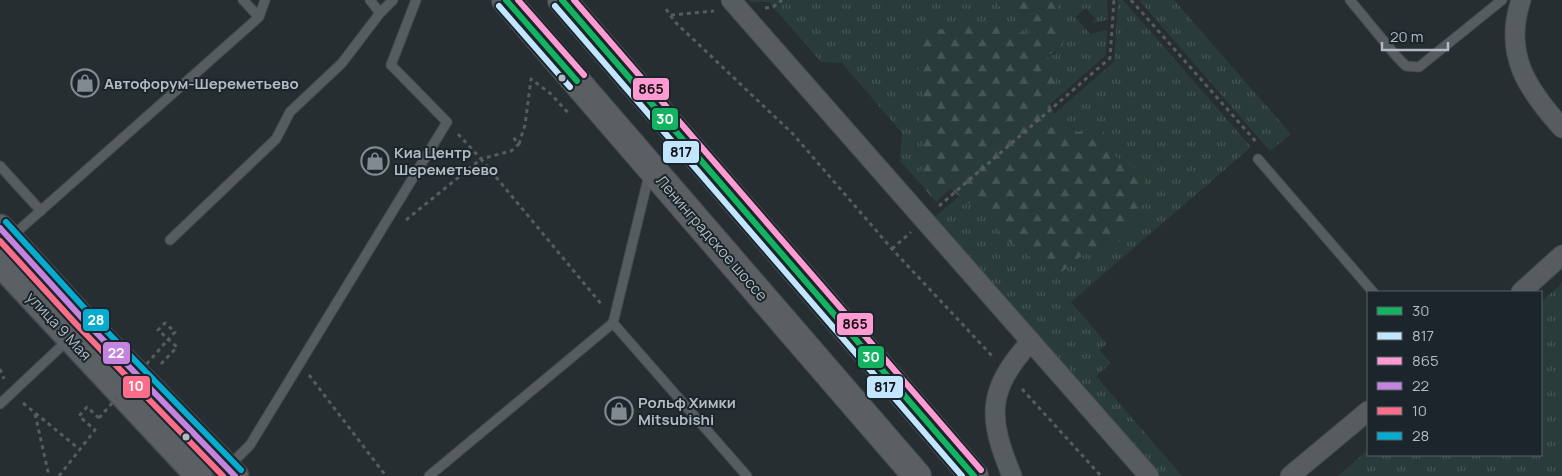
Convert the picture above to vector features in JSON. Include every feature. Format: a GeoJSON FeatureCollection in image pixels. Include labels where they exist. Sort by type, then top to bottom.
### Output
{"type":"FeatureCollection","features":[{"type":"Feature","properties":{"kind":"highway","name":"Ленинградское шоссе"},"geometry":{"type":"LineString","coordinates":[[506,0],[918,476]]}},
{"type":"Feature","properties":{"kind":"highway"},"geometry":{"type":"LineString","coordinates":[[562,0],[974,476]]}},
{"type":"Feature","properties":{"kind":"main road","name":"улица 9 Мая"},"geometry":{"type":"LineString","coordinates":[[5,233],[82,318],[231,472]]}},
{"type":"Feature","properties":{"kind":"main road","name":"улица 9 Мая"},"geometry":{"type":"LineString","coordinates":[[0,263],[199,476]]}},
{"type":"Feature","properties":{"kind":"street"},"geometry":{"type":"LineString","coordinates":[[731,0],[1149,476]]}},
{"type":"Feature","properties":{"kind":"street"},"geometry":{"type":"LineString","coordinates":[[1521,0],[1514,19],[1520,70],[1540,103],[1562,128]]}},
{"type":"Feature","properties":{"kind":"street"},"geometry":{"type":"LineString","coordinates":[[1522,291],[1562,255]]}},
{"type":"Feature","properties":{"kind":"street"},"geometry":{"type":"LineString","coordinates":[[1012,476],[1004,456],[996,420],[998,391],[1006,372],[1031,341]]}},
{"type":"Feature","properties":{"kind":"street"},"geometry":{"type":"LineString","coordinates":[[1290,476],[1367,412]]}},
{"type":"Feature","properties":{"kind":"lane"},"geometry":{"type":"LineString","coordinates":[[244,0],[259,17]]}},
{"type":"Feature","properties":{"kind":"lane"},"geometry":{"type":"LineString","coordinates":[[5,233],[40,211],[259,17],[265,0]]}},
{"type":"Feature","properties":{"kind":"lane"},"geometry":{"type":"LineString","coordinates":[[370,0],[380,13]]}},
{"type":"Feature","properties":{"kind":"lane"},"geometry":{"type":"LineString","coordinates":[[170,240],[276,139],[290,112],[342,63],[380,13],[393,0]]}},
{"type":"Feature","properties":{"kind":"lane"},"geometry":{"type":"LineString","coordinates":[[231,472],[250,445],[447,122],[391,65],[416,0]]}},
{"type":"Feature","properties":{"kind":"lane"},"geometry":{"type":"LineString","coordinates":[[1350,0],[1406,66],[1419,67],[1502,0]]}},
{"type":"Feature","properties":{"kind":"lane"},"geometry":{"type":"LineString","coordinates":[[1258,159],[1372,291]]}},
{"type":"Feature","properties":{"kind":"lane"},"geometry":{"type":"LineString","coordinates":[[0,166],[40,211]]}},
{"type":"Feature","properties":{"kind":"lane"},"geometry":{"type":"LineString","coordinates":[[429,476],[613,321],[651,167]]}},
{"type":"Feature","properties":{"kind":"lane"},"geometry":{"type":"LineString","coordinates":[[613,321],[747,476]]}},
{"type":"Feature","properties":{"kind":"lane"},"geometry":{"type":"LineString","coordinates":[[0,404],[70,338]]}},
{"type":"Feature","properties":{"kind":"path"},"geometry":{"type":"LineString","coordinates":[[892,250],[1110,58],[1114,0]]}},
{"type":"Feature","properties":{"kind":"path"},"geometry":{"type":"LineString","coordinates":[[1131,0],[1261,148]]}},
{"type":"Feature","properties":{"kind":"path"},"geometry":{"type":"LineString","coordinates":[[666,10],[675,22],[793,134],[892,250],[1101,476]]}},
{"type":"Feature","properties":{"kind":"path"},"geometry":{"type":"LineString","coordinates":[[401,224],[481,159],[511,151],[519,144],[525,125],[532,79],[551,94],[571,116]]}},
{"type":"Feature","properties":{"kind":"path"},"geometry":{"type":"LineString","coordinates":[[447,122],[481,159],[613,321]]}},
{"type":"Feature","properties":{"kind":"path"},"geometry":{"type":"LineString","coordinates":[[512,136],[519,144]]}},
{"type":"Feature","properties":{"kind":"path"},"geometry":{"type":"LineString","coordinates":[[59,476],[78,448],[95,430],[79,416],[87,407],[99,418],[165,343],[170,338],[175,332],[165,323],[158,330],[164,335],[171,341],[177,347],[161,364]]}},
{"type":"Feature","properties":{"kind":"path"},"geometry":{"type":"LineString","coordinates":[[314,367],[309,375],[386,476]]}},
{"type":"Feature","properties":{"kind":"path"},"geometry":{"type":"LineString","coordinates":[[0,369],[12,394],[78,448]]}},
{"type":"Feature","properties":{"kind":"path"},"geometry":{"type":"LineString","coordinates":[[35,413],[49,476]]}},
{"type":"Feature","properties":{"kind":"green space"},"geometry":{"type":"Polygon","coordinates":[[[748,0],[1000,0],[999,6],[1028,16],[1030,34],[1004,29],[994,20],[984,21],[956,30],[940,29],[930,25],[920,31],[917,43],[919,75],[924,100],[918,127],[925,145],[920,183],[900,161],[902,133],[842,63],[821,62],[769,2],[750,2],[748,0]]]}},
{"type":"Feature","properties":{"kind":"green space"},"geometry":{"type":"Polygon","coordinates":[[[1000,0],[1057,0],[1057,10],[1066,32],[1062,48],[1047,56],[1054,66],[1057,91],[1049,103],[1059,122],[1078,132],[1091,128],[1103,130],[1112,154],[1144,174],[1143,197],[1137,218],[1125,236],[1106,249],[1080,257],[1062,272],[1039,265],[1021,248],[1000,237],[991,214],[967,202],[950,189],[936,202],[920,183],[925,145],[918,127],[924,100],[919,75],[917,43],[920,31],[930,25],[940,29],[956,30],[976,23],[994,20],[1004,29],[1030,34],[1028,16],[999,6],[1000,0]]]}},
{"type":"Feature","properties":{"kind":"green space"},"geometry":{"type":"Polygon","coordinates":[[[1057,0],[1107,0],[1108,20],[1091,23],[1096,19],[1086,8],[1075,17],[1090,34],[1107,30],[1106,55],[1050,104],[1046,56],[1055,54],[1066,32],[1057,10],[1057,0]]]}},
{"type":"Feature","properties":{"kind":"green space"},"geometry":{"type":"Polygon","coordinates":[[[1118,0],[1123,0],[1251,147],[1071,302],[1107,344],[1099,350],[1111,363],[1096,376],[1182,476],[1158,476],[935,217],[1114,62],[1118,0]]]}},
{"type":"Feature","properties":{"kind":"green space"},"geometry":{"type":"Polygon","coordinates":[[[1139,0],[1174,0],[1291,134],[1270,151],[1139,0]]]}},
{"type":"Feature","properties":{"kind":"green space"},"geometry":{"type":"Polygon","coordinates":[[[1562,283],[1562,476],[1338,476],[1367,451],[1367,456],[1542,456],[1542,301],[1562,283]]]}},
{"type":"Feature","properties":{"kind":"transit line","name":"30"},"geometry":{"type":"LineString","coordinates":[[506,0],[577,81]]}},
{"type":"Feature","properties":{"kind":"transit line","name":"865"},"geometry":{"type":"LineString","coordinates":[[518,0],[584,75]]}},
{"type":"Feature","properties":{"kind":"transit line","name":"30"},"geometry":{"type":"LineString","coordinates":[[562,0],[974,476]]}},
{"type":"Feature","properties":{"kind":"transit line","name":"865"},"geometry":{"type":"LineString","coordinates":[[574,0],[981,470]]}},
{"type":"Feature","properties":{"kind":"transit line","name":"817"},"geometry":{"type":"LineString","coordinates":[[499,6],[570,87]]}},
{"type":"Feature","properties":{"kind":"transit line","name":"817"},"geometry":{"type":"LineString","coordinates":[[555,6],[962,476]]}},
{"type":"Feature","properties":{"kind":"transit line","name":"28"},"geometry":{"type":"LineString","coordinates":[[6,222],[88,312],[241,470]]}},
{"type":"Feature","properties":{"kind":"transit line","name":"22"},"geometry":{"type":"LineString","coordinates":[[0,228],[82,318],[235,476]]}},
{"type":"Feature","properties":{"kind":"transit line","name":"10"},"geometry":{"type":"LineString","coordinates":[[0,241],[76,324],[223,476]]}},
{"type":"Feature","properties":{"kind":"place","name":"Автофорум-Шереметьево"},"geometry":{"type":"Point","coordinates":[85,83]}},
{"type":"Feature","properties":{"kind":"place","name":"Киа Центр Шереметьево"},"geometry":{"type":"Point","coordinates":[375,161]}},
{"type":"Feature","properties":{"kind":"place","name":"Рольф Химки Mitsubishi"},"geometry":{"type":"Point","coordinates":[619,411]}}]}
